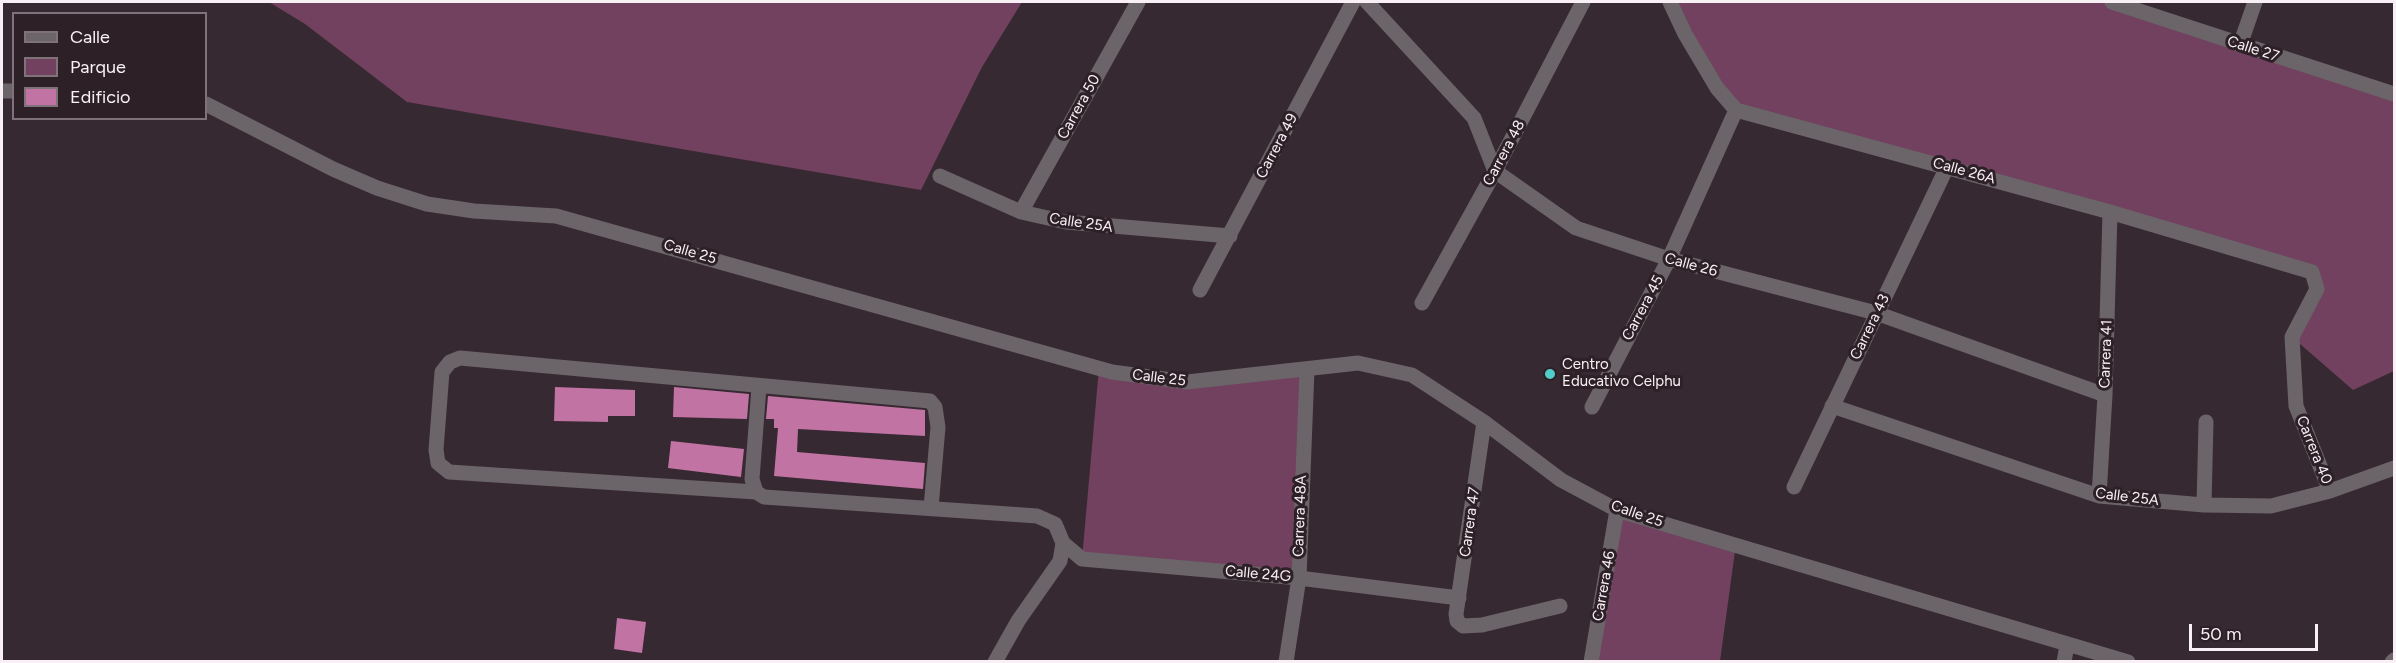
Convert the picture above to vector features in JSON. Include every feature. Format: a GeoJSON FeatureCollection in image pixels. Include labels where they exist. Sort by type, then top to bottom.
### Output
{"type":"FeatureCollection","features":[{"type":"Feature","properties":{"kind":"street","name":"Carrera 50"},"geometry":{"type":"LineString","coordinates":[[1021,212],[1138,2]]}},
{"type":"Feature","properties":{"kind":"street","name":"Carrera 49"},"geometry":{"type":"LineString","coordinates":[[1200,290],[1353,2]]}},
{"type":"Feature","properties":{"kind":"street"},"geometry":{"type":"LineString","coordinates":[[1367,2],[1474,118],[1495,171]]}},
{"type":"Feature","properties":{"kind":"street","name":"Carrera 48"},"geometry":{"type":"LineString","coordinates":[[1422,303],[1495,171],[1583,2]]}},
{"type":"Feature","properties":{"kind":"street"},"geometry":{"type":"LineString","coordinates":[[1670,2],[1685,34],[1717,88],[1736,110]]}},
{"type":"Feature","properties":{"kind":"street","name":"Calle 27"},"geometry":{"type":"LineString","coordinates":[[2112,2],[2394,94]]}},
{"type":"Feature","properties":{"kind":"street"},"geometry":{"type":"LineString","coordinates":[[2240,45],[2255,2]]}},
{"type":"Feature","properties":{"kind":"street","name":"Calle 25"},"geometry":{"type":"LineString","coordinates":[[207,105],[333,169],[377,188],[427,204],[474,211],[556,216],[1112,372],[1187,382],[1358,363],[1413,375],[1484,422],[1561,480],[1617,510],[2128,662]]}},
{"type":"Feature","properties":{"kind":"street","name":"Calle 26A"},"geometry":{"type":"LineString","coordinates":[[1736,110],[2110,212],[2312,272]]}},
{"type":"Feature","properties":{"kind":"street","name":"Carrera 45"},"geometry":{"type":"LineString","coordinates":[[1592,407],[1669,259],[1736,110]]}},
{"type":"Feature","properties":{"kind":"street","name":"Carrera 43"},"geometry":{"type":"LineString","coordinates":[[1794,487],[1947,167]]}},
{"type":"Feature","properties":{"kind":"street","name":"Calle 26"},"geometry":{"type":"LineString","coordinates":[[1495,171],[1576,228],[1669,259],[1876,313],[2105,395]]}},
{"type":"Feature","properties":{"kind":"street","name":"Calle 25A"},"geometry":{"type":"LineString","coordinates":[[940,176],[1021,212],[1066,222],[1230,236]]}},
{"type":"Feature","properties":{"kind":"street","name":"Carrera 41"},"geometry":{"type":"LineString","coordinates":[[2099,496],[2105,395],[2110,212]]}},
{"type":"Feature","properties":{"kind":"street","name":"Carrera 40"},"geometry":{"type":"LineString","coordinates":[[2312,272],[2317,289],[2292,337],[2296,406],[2330,490]]}},
{"type":"Feature","properties":{"kind":"street"},"geometry":{"type":"LineString","coordinates":[[931,508],[938,427],[935,407],[930,401],[460,358],[450,362],[442,372],[435,450],[438,463],[449,472],[756,492],[764,497],[1037,516],[1055,524],[1063,543],[1060,561],[1018,621],[995,662]]}},
{"type":"Feature","properties":{"kind":"street","name":"Carrera 48A"},"geometry":{"type":"LineString","coordinates":[[1286,662],[1299,578],[1307,370]]}},
{"type":"Feature","properties":{"kind":"street"},"geometry":{"type":"LineString","coordinates":[[756,492],[752,479],[752,458],[759,387]]}},
{"type":"Feature","properties":{"kind":"street","name":"Calle 25A"},"geometry":{"type":"LineString","coordinates":[[1832,406],[2099,496],[2204,505],[2271,506],[2330,490],[2394,468]]}},
{"type":"Feature","properties":{"kind":"street","name":"Carrera 47"},"geometry":{"type":"LineString","coordinates":[[1484,422],[1456,614],[1457,621],[1463,626],[1482,625],[1560,606]]}},
{"type":"Feature","properties":{"kind":"street"},"geometry":{"type":"LineString","coordinates":[[2204,505],[2206,422]]}},
{"type":"Feature","properties":{"kind":"street","name":"Carrera 46"},"geometry":{"type":"LineString","coordinates":[[1591,662],[1617,510]]}},
{"type":"Feature","properties":{"kind":"street","name":"Calle 24G"},"geometry":{"type":"LineString","coordinates":[[1063,543],[1083,559],[1299,578],[1459,598]]}},
{"type":"Feature","properties":{"kind":"street"},"geometry":{"type":"LineString","coordinates":[[2064,662],[2067,645]]}},
{"type":"Feature","properties":{"kind":"green space"},"geometry":{"type":"Polygon","coordinates":[[[269,2],[1022,2],[982,67],[921,190],[407,102],[305,24],[269,2]]]}},
{"type":"Feature","properties":{"kind":"green space"},"geometry":{"type":"Polygon","coordinates":[[[1670,2],[2114,2],[2394,94],[2394,371],[2353,390],[2292,337],[2317,289],[2312,272],[1736,110],[1670,2]]]}},
{"type":"Feature","properties":{"kind":"green space"},"geometry":{"type":"Polygon","coordinates":[[[1099,368],[1187,382],[1307,370],[1299,578],[1082,559],[1099,368]]]}},
{"type":"Feature","properties":{"kind":"green space"},"geometry":{"type":"Polygon","coordinates":[[[1617,510],[1736,544],[1720,661],[1591,662],[1617,510]]]}},
{"type":"Feature","properties":{"kind":"building"},"geometry":{"type":"Polygon","coordinates":[[[555,387],[635,390],[635,416],[608,416],[608,422],[554,421],[555,387]]]}},
{"type":"Feature","properties":{"kind":"building"},"geometry":{"type":"Polygon","coordinates":[[[674,387],[749,394],[747,419],[673,417],[674,387]]]}},
{"type":"Feature","properties":{"kind":"building"},"geometry":{"type":"Polygon","coordinates":[[[768,396],[925,410],[925,436],[798,429],[797,452],[925,463],[923,489],[774,476],[778,428],[774,428],[774,419],[766,419],[768,396]]]}},
{"type":"Feature","properties":{"kind":"building"},"geometry":{"type":"Polygon","coordinates":[[[671,441],[744,449],[741,477],[668,468],[671,441]]]}},
{"type":"Feature","properties":{"kind":"building"},"geometry":{"type":"Polygon","coordinates":[[[617,618],[646,622],[642,653],[614,649],[617,618]]]}},
{"type":"Feature","properties":{"kind":"place","name":"Centro Educativo Celphu"},"geometry":{"type":"Point","coordinates":[1550,374]}}]}
